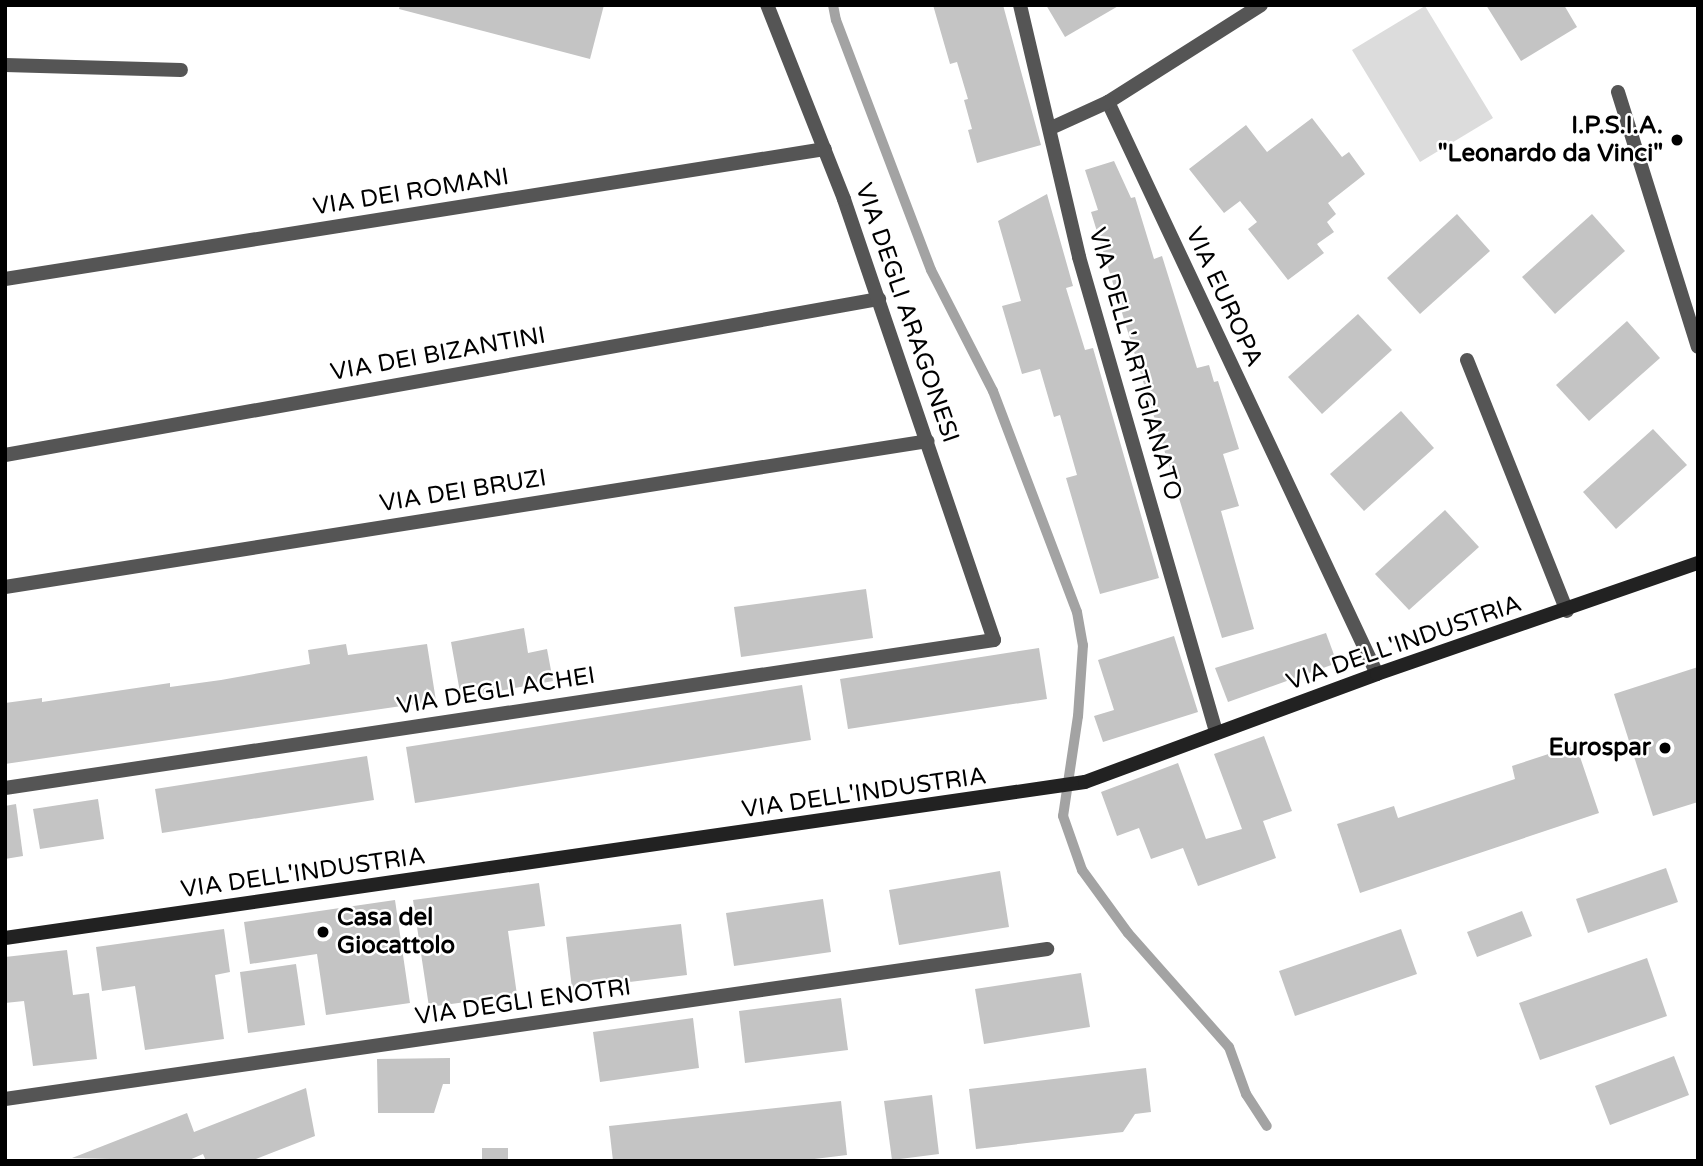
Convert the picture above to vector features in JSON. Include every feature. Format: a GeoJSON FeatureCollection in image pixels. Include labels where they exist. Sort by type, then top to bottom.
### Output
{"type":"FeatureCollection","features":[{"type":"Feature","properties":{"kind":"street","name":"VIA DEGLI ARAGONESI"},"geometry":{"type":"LineString","coordinates":[[767,5],[825,149],[928,441],[994,640]]}},
{"type":"Feature","properties":{"kind":"street","name":"VIA DELL'ARTIGIANATO"},"geometry":{"type":"LineString","coordinates":[[1020,5],[1051,128],[1079,257],[1216,733]]}},
{"type":"Feature","properties":{"kind":"street"},"geometry":{"type":"LineString","coordinates":[[1051,128],[1108,102],[1261,5]]}},
{"type":"Feature","properties":{"kind":"street"},"geometry":{"type":"LineString","coordinates":[[5,65],[181,70]]}},
{"type":"Feature","properties":{"kind":"street"},"geometry":{"type":"LineString","coordinates":[[1618,92],[1698,347]]}},
{"type":"Feature","properties":{"kind":"street","name":"VIA EUROPA"},"geometry":{"type":"LineString","coordinates":[[1108,102],[1377,674]]}},
{"type":"Feature","properties":{"kind":"street","name":"VIA DEI ROMANI"},"geometry":{"type":"LineString","coordinates":[[5,279],[825,149]]}},
{"type":"Feature","properties":{"kind":"street","name":"VIA DEI BIZANTINI"},"geometry":{"type":"LineString","coordinates":[[5,455],[878,299]]}},
{"type":"Feature","properties":{"kind":"street"},"geometry":{"type":"LineString","coordinates":[[1467,360],[1567,611]]}},
{"type":"Feature","properties":{"kind":"street","name":"VIA DEI BRUZI"},"geometry":{"type":"LineString","coordinates":[[5,587],[928,441]]}},
{"type":"Feature","properties":{"kind":"street","name":"VIA DELL'INDUSTRIA"},"geometry":{"type":"LineString","coordinates":[[5,938],[1048,790],[1084,782],[1377,674],[1567,611],[1698,563]]}},
{"type":"Feature","properties":{"kind":"street","name":"VIA DEGLI ACHEI"},"geometry":{"type":"LineString","coordinates":[[5,788],[994,640]]}},
{"type":"Feature","properties":{"kind":"street","name":"VIA DEGLI ENOTRI"},"geometry":{"type":"LineString","coordinates":[[5,1099],[1047,949]]}},
{"type":"Feature","properties":{"kind":"shaded area"},"geometry":{"type":"Polygon","coordinates":[[[1425,6],[1493,118],[1420,162],[1352,50],[1425,6]]]}},
{"type":"Feature","properties":{"kind":"building"},"geometry":{"type":"Polygon","coordinates":[[[400,5],[604,5],[590,59],[399,9],[400,5]]]}},
{"type":"Feature","properties":{"kind":"building"},"geometry":{"type":"Polygon","coordinates":[[[933,5],[1003,5],[1041,145],[977,163],[968,130],[972,129],[964,100],[968,99],[957,62],[950,64],[933,5]]]}},
{"type":"Feature","properties":{"kind":"building"},"geometry":{"type":"Polygon","coordinates":[[[1046,5],[1120,5],[1065,37],[1046,5]]]}},
{"type":"Feature","properties":{"kind":"building"},"geometry":{"type":"Polygon","coordinates":[[[1486,5],[1564,5],[1577,27],[1521,61],[1486,5]]]}},
{"type":"Feature","properties":{"kind":"building"},"geometry":{"type":"Polygon","coordinates":[[[1312,118],[1342,157],[1349,152],[1365,174],[1328,203],[1336,214],[1327,222],[1334,232],[1317,244],[1324,253],[1288,280],[1248,229],[1257,222],[1240,201],[1224,213],[1189,169],[1246,125],[1267,152],[1312,118]]]}},
{"type":"Feature","properties":{"kind":"building"},"geometry":{"type":"Polygon","coordinates":[[[1114,161],[1131,198],[1135,197],[1154,259],[1162,256],[1197,368],[1209,365],[1214,382],[1218,381],[1239,449],[1223,454],[1239,506],[1221,511],[1254,629],[1222,638],[1091,212],[1098,210],[1085,170],[1114,161]]]}},
{"type":"Feature","properties":{"kind":"building"},"geometry":{"type":"Polygon","coordinates":[[[1047,194],[1073,286],[1066,288],[1085,350],[1093,348],[1159,578],[1100,594],[1066,478],[1077,475],[1060,415],[1054,417],[1040,369],[1022,374],[1002,306],[1021,301],[998,221],[1047,194]]]}},
{"type":"Feature","properties":{"kind":"building"},"geometry":{"type":"Polygon","coordinates":[[[1457,214],[1490,251],[1420,314],[1387,278],[1457,214]]]}},
{"type":"Feature","properties":{"kind":"building"},"geometry":{"type":"Polygon","coordinates":[[[1592,214],[1625,251],[1555,314],[1522,277],[1592,214]]]}},
{"type":"Feature","properties":{"kind":"building"},"geometry":{"type":"Polygon","coordinates":[[[1358,314],[1392,350],[1322,414],[1288,377],[1358,314]]]}},
{"type":"Feature","properties":{"kind":"building"},"geometry":{"type":"Polygon","coordinates":[[[1627,321],[1660,358],[1589,421],[1556,385],[1627,321]]]}},
{"type":"Feature","properties":{"kind":"building"},"geometry":{"type":"Polygon","coordinates":[[[1401,411],[1434,448],[1364,511],[1330,474],[1401,411]]]}},
{"type":"Feature","properties":{"kind":"building"},"geometry":{"type":"Polygon","coordinates":[[[1653,429],[1687,465],[1616,529],[1583,492],[1653,429]]]}},
{"type":"Feature","properties":{"kind":"building"},"geometry":{"type":"Polygon","coordinates":[[[1445,510],[1479,547],[1409,610],[1375,574],[1445,510]]]}},
{"type":"Feature","properties":{"kind":"building"},"geometry":{"type":"Polygon","coordinates":[[[866,589],[873,638],[741,657],[734,607],[866,589]]]}},
{"type":"Feature","properties":{"kind":"building"},"geometry":{"type":"Polygon","coordinates":[[[524,628],[528,653],[547,649],[553,681],[461,698],[451,642],[524,628]]]}},
{"type":"Feature","properties":{"kind":"building"},"geometry":{"type":"Polygon","coordinates":[[[1326,633],[1337,663],[1228,702],[1215,668],[1326,633]]]}},
{"type":"Feature","properties":{"kind":"building"},"geometry":{"type":"Polygon","coordinates":[[[1174,636],[1198,712],[1103,742],[1094,716],[1114,710],[1098,660],[1174,636]]]}},
{"type":"Feature","properties":{"kind":"building"},"geometry":{"type":"Polygon","coordinates":[[[346,644],[348,655],[427,644],[436,701],[5,764],[5,703],[42,698],[42,702],[170,683],[170,687],[221,680],[310,664],[308,650],[346,644]]]}},
{"type":"Feature","properties":{"kind":"building"},"geometry":{"type":"Polygon","coordinates":[[[1039,648],[1047,699],[848,729],[840,679],[1039,648]]]}},
{"type":"Feature","properties":{"kind":"building","name":"Eurospar"},"geometry":{"type":"Polygon","coordinates":[[[1698,667],[1698,802],[1653,816],[1614,694],[1698,667]]]}},
{"type":"Feature","properties":{"kind":"building"},"geometry":{"type":"Polygon","coordinates":[[[802,685],[811,740],[415,803],[406,747],[802,685]]]}},
{"type":"Feature","properties":{"kind":"building"},"geometry":{"type":"Polygon","coordinates":[[[1264,736],[1292,811],[1263,821],[1276,858],[1198,886],[1183,848],[1151,859],[1139,828],[1117,836],[1101,792],[1178,763],[1206,839],[1242,829],[1214,754],[1264,736]]]}},
{"type":"Feature","properties":{"kind":"building"},"geometry":{"type":"Polygon","coordinates":[[[1576,745],[1599,813],[1360,893],[1337,824],[1394,806],[1398,818],[1515,779],[1512,766],[1576,745]]]}},
{"type":"Feature","properties":{"kind":"building"},"geometry":{"type":"Polygon","coordinates":[[[367,756],[374,800],[162,833],[155,789],[367,756]]]}},
{"type":"Feature","properties":{"kind":"building"},"geometry":{"type":"Polygon","coordinates":[[[98,799],[104,839],[40,849],[33,809],[98,799]]]}},
{"type":"Feature","properties":{"kind":"building"},"geometry":{"type":"Polygon","coordinates":[[[16,804],[23,856],[5,859],[5,806],[16,804]]]}},
{"type":"Feature","properties":{"kind":"building"},"geometry":{"type":"Polygon","coordinates":[[[1666,868],[1678,902],[1588,933],[1576,899],[1666,868]]]}},
{"type":"Feature","properties":{"kind":"building"},"geometry":{"type":"Polygon","coordinates":[[[1000,871],[1009,927],[899,945],[889,890],[1000,871]]]}},
{"type":"Feature","properties":{"kind":"building"},"geometry":{"type":"Polygon","coordinates":[[[539,883],[545,926],[508,931],[517,995],[429,1007],[413,900],[539,883]]]}},
{"type":"Feature","properties":{"kind":"building"},"geometry":{"type":"Polygon","coordinates":[[[823,899],[831,952],[734,966],[726,913],[823,899]]]}},
{"type":"Feature","properties":{"kind":"building"},"geometry":{"type":"Polygon","coordinates":[[[395,900],[410,1003],[326,1015],[317,954],[250,964],[244,922],[395,900]]]}},
{"type":"Feature","properties":{"kind":"building"},"geometry":{"type":"Polygon","coordinates":[[[1522,911],[1532,936],[1477,957],[1467,932],[1522,911]]]}},
{"type":"Feature","properties":{"kind":"building"},"geometry":{"type":"Polygon","coordinates":[[[681,924],[687,975],[572,989],[566,937],[681,924]]]}},
{"type":"Feature","properties":{"kind":"building"},"geometry":{"type":"Polygon","coordinates":[[[224,929],[230,972],[215,975],[224,1039],[145,1050],[135,986],[102,991],[96,947],[224,929]]]}},
{"type":"Feature","properties":{"kind":"building"},"geometry":{"type":"Polygon","coordinates":[[[1401,929],[1417,974],[1295,1016],[1279,971],[1401,929]]]}},
{"type":"Feature","properties":{"kind":"building"},"geometry":{"type":"Polygon","coordinates":[[[67,950],[73,995],[89,993],[97,1059],[33,1066],[24,1001],[5,1003],[5,957],[67,950]]]}},
{"type":"Feature","properties":{"kind":"building"},"geometry":{"type":"Polygon","coordinates":[[[1647,958],[1667,1016],[1540,1060],[1519,1003],[1647,958]]]}},
{"type":"Feature","properties":{"kind":"building"},"geometry":{"type":"Polygon","coordinates":[[[296,964],[305,1025],[248,1033],[240,972],[296,964]]]}},
{"type":"Feature","properties":{"kind":"building"},"geometry":{"type":"Polygon","coordinates":[[[1081,973],[1090,1027],[984,1044],[975,989],[1081,973]]]}},
{"type":"Feature","properties":{"kind":"building"},"geometry":{"type":"Polygon","coordinates":[[[841,998],[848,1050],[745,1063],[739,1011],[841,998]]]}},
{"type":"Feature","properties":{"kind":"building"},"geometry":{"type":"Polygon","coordinates":[[[693,1018],[699,1068],[600,1082],[593,1032],[693,1018]]]}},
{"type":"Feature","properties":{"kind":"building"},"geometry":{"type":"Polygon","coordinates":[[[1674,1056],[1689,1095],[1610,1125],[1595,1086],[1674,1056]]]}},
{"type":"Feature","properties":{"kind":"building"},"geometry":{"type":"Polygon","coordinates":[[[450,1058],[450,1084],[443,1084],[434,1113],[378,1113],[377,1059],[450,1058]]]}},
{"type":"Feature","properties":{"kind":"building"},"geometry":{"type":"Polygon","coordinates":[[[1146,1068],[1151,1112],[1135,1114],[1123,1132],[976,1149],[969,1089],[1146,1068]]]}},
{"type":"Feature","properties":{"kind":"building"},"geometry":{"type":"Polygon","coordinates":[[[306,1088],[315,1136],[251,1161],[206,1161],[203,1154],[187,1161],[72,1158],[187,1113],[194,1132],[306,1088]]]}},
{"type":"Feature","properties":{"kind":"building"},"geometry":{"type":"Polygon","coordinates":[[[932,1095],[939,1154],[892,1160],[884,1101],[932,1095]]]}},
{"type":"Feature","properties":{"kind":"building"},"geometry":{"type":"Polygon","coordinates":[[[841,1101],[847,1155],[798,1161],[613,1161],[609,1126],[841,1101]]]}},
{"type":"Feature","properties":{"kind":"building"},"geometry":{"type":"Polygon","coordinates":[[[482,1148],[508,1148],[508,1161],[482,1161],[482,1148]]]}},
{"type":"Feature","properties":{"kind":"waterway"},"geometry":{"type":"LineString","coordinates":[[833,5],[836,20],[931,270],[993,391],[1077,612],[1083,645],[1078,716],[1063,816],[1082,870],[1128,933],[1229,1047],[1246,1094],[1267,1126]]}},
{"type":"Feature","properties":{"kind":"place","name":"I.P.S.I.A. \"Leonardo da Vinci\""},"geometry":{"type":"Point","coordinates":[1677,140]}},
{"type":"Feature","properties":{"kind":"place","name":"Eurospar"},"geometry":{"type":"Point","coordinates":[1665,748]}},
{"type":"Feature","properties":{"kind":"place","name":"Casa del Giocattolo"},"geometry":{"type":"Point","coordinates":[323,932]}}]}
